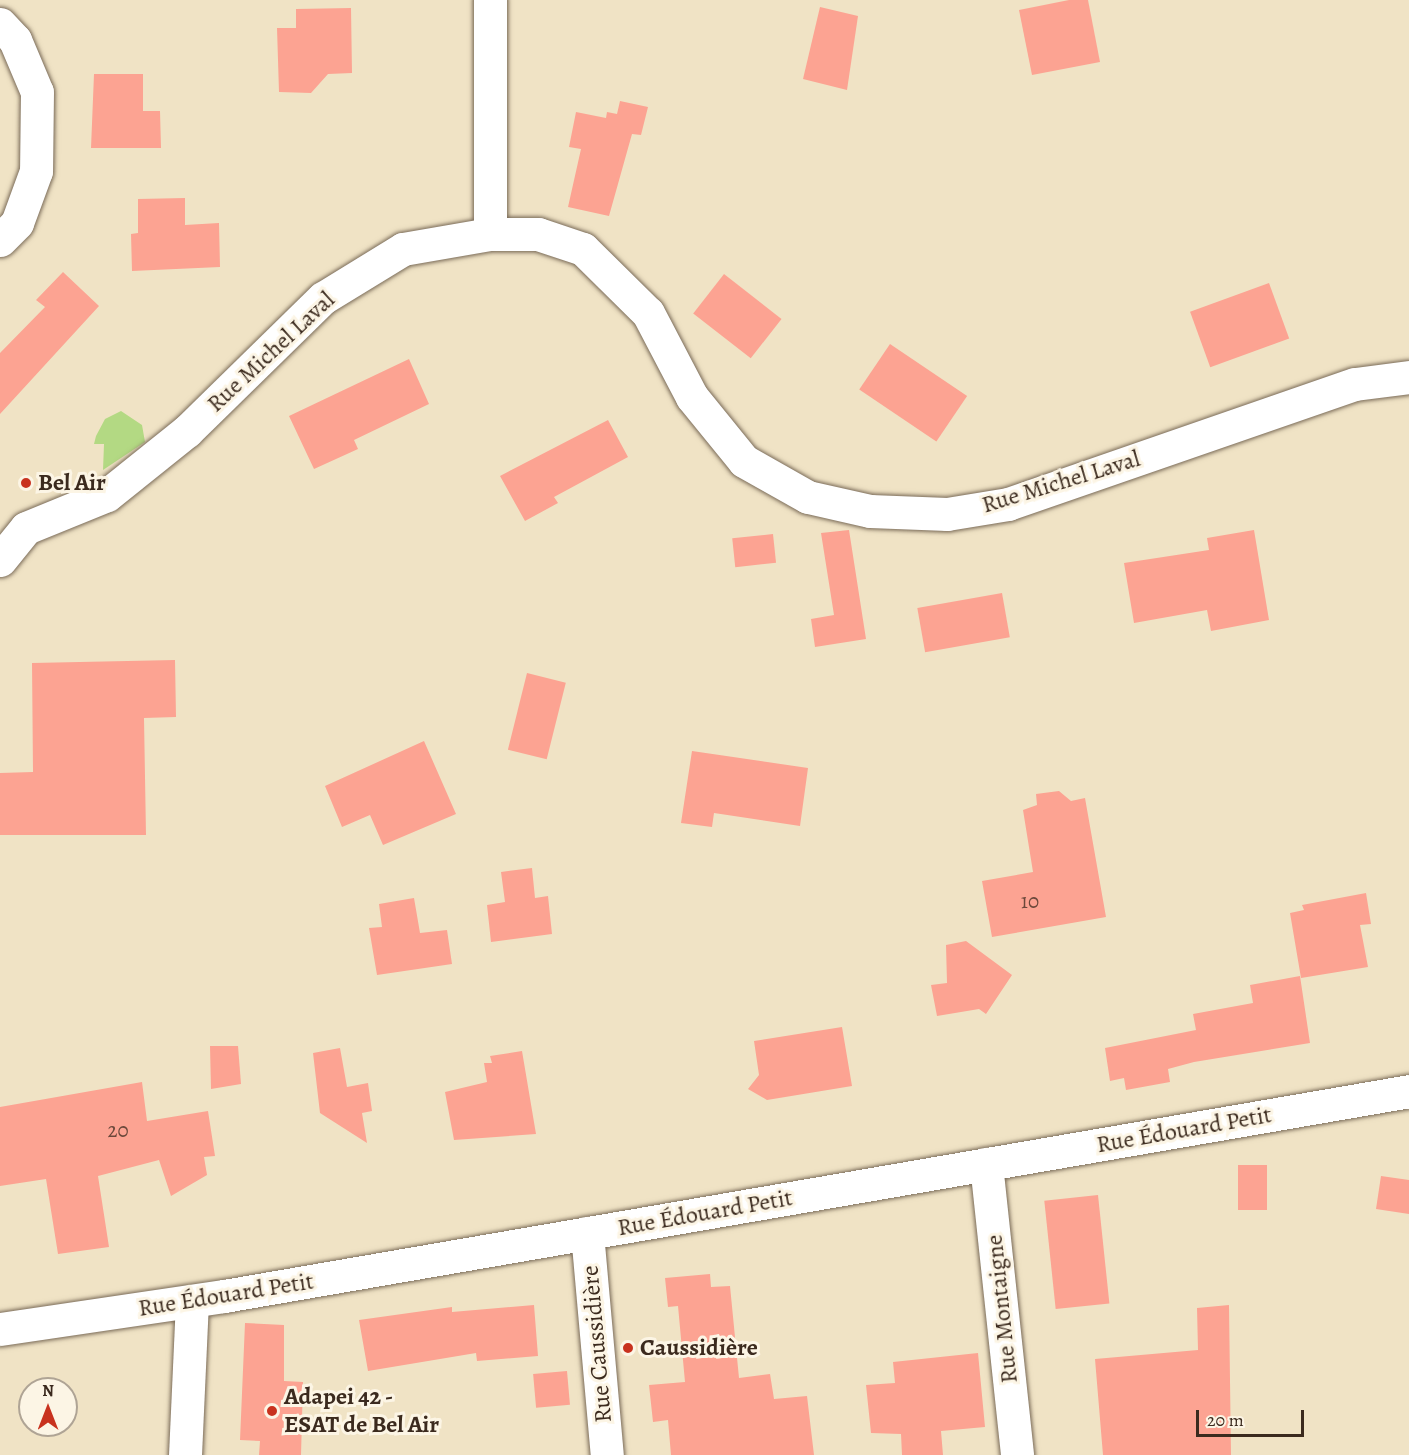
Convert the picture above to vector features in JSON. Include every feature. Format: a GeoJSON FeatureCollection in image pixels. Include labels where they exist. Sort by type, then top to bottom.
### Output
{"type":"FeatureCollection","features":[{"type":"Feature","properties":{"kind":"street"},"geometry":{"type":"LineString","coordinates":[[490,0],[490,234]]}},
{"type":"Feature","properties":{"kind":"street"},"geometry":{"type":"LineString","coordinates":[[0,24],[15,40],[37,92],[36,171],[17,223],[0,240]]}},
{"type":"Feature","properties":{"kind":"street","name":"Rue Michel Laval"},"geometry":{"type":"LineString","coordinates":[[0,560],[26,528],[107,495],[187,430],[322,298],[403,249],[490,234],[538,234],[583,249],[648,314],[692,397],[744,460],[808,497],[870,511],[947,514],[1008,504],[1355,384],[1409,377]]}},
{"type":"Feature","properties":{"kind":"street","name":"Rue Édouard Petit"},"geometry":{"type":"LineString","coordinates":[[0,1329],[192,1301],[1409,1091]]}},
{"type":"Feature","properties":{"kind":"street","name":"Rue Montaigne"},"geometry":{"type":"LineString","coordinates":[[986,1164],[1017,1455]]}},
{"type":"Feature","properties":{"kind":"street","name":"Rue Caussidière"},"geometry":{"type":"LineString","coordinates":[[587,1233],[607,1455]]}},
{"type":"Feature","properties":{"kind":"street"},"geometry":{"type":"LineString","coordinates":[[185,1455],[192,1301]]}},
{"type":"Feature","properties":{"kind":"green space"},"geometry":{"type":"Polygon","coordinates":[[[121,411],[142,425],[145,442],[103,470],[104,444],[94,444],[96,436],[105,419],[121,411]]]}},
{"type":"Feature","properties":{"kind":"building"},"geometry":{"type":"Polygon","coordinates":[[[1069,0],[1088,0],[1100,62],[1032,75],[1019,10],[1069,0]]]}},
{"type":"Feature","properties":{"kind":"building"},"geometry":{"type":"Polygon","coordinates":[[[820,7],[858,16],[847,90],[803,79],[820,7]]]}},
{"type":"Feature","properties":{"kind":"building"},"geometry":{"type":"Polygon","coordinates":[[[351,8],[352,73],[328,74],[311,93],[279,92],[277,28],[296,28],[296,9],[351,8]]]}},
{"type":"Feature","properties":{"kind":"building"},"geometry":{"type":"Polygon","coordinates":[[[94,74],[143,74],[143,111],[160,111],[161,148],[91,148],[94,74]]]}},
{"type":"Feature","properties":{"kind":"building"},"geometry":{"type":"Polygon","coordinates":[[[620,101],[648,107],[641,135],[632,134],[609,216],[568,207],[581,149],[569,147],[576,112],[606,118],[607,112],[617,114],[620,101]]]}},
{"type":"Feature","properties":{"kind":"building"},"geometry":{"type":"Polygon","coordinates":[[[185,198],[185,225],[219,223],[220,267],[132,271],[131,234],[138,233],[138,199],[185,198]]]}},
{"type":"Feature","properties":{"kind":"building"},"geometry":{"type":"Polygon","coordinates":[[[63,272],[99,306],[0,414],[0,353],[45,307],[36,300],[63,272]]]}},
{"type":"Feature","properties":{"kind":"building"},"geometry":{"type":"Polygon","coordinates":[[[724,274],[782,319],[751,358],[693,313],[724,274]]]}},
{"type":"Feature","properties":{"kind":"building"},"geometry":{"type":"Polygon","coordinates":[[[1269,283],[1289,338],[1210,367],[1190,312],[1269,283]]]}},
{"type":"Feature","properties":{"kind":"building"},"geometry":{"type":"Polygon","coordinates":[[[890,344],[967,396],[936,442],[859,390],[890,344]]]}},
{"type":"Feature","properties":{"kind":"building"},"geometry":{"type":"Polygon","coordinates":[[[409,359],[429,404],[354,440],[358,449],[314,469],[289,416],[409,359]]]}},
{"type":"Feature","properties":{"kind":"building"},"geometry":{"type":"Polygon","coordinates":[[[608,420],[628,457],[554,497],[558,503],[525,521],[500,476],[608,420]]]}},
{"type":"Feature","properties":{"kind":"building"},"geometry":{"type":"Polygon","coordinates":[[[849,530],[866,639],[815,647],[811,619],[834,615],[821,533],[849,530]]]}},
{"type":"Feature","properties":{"kind":"building"},"geometry":{"type":"Polygon","coordinates":[[[1254,530],[1269,620],[1211,631],[1207,610],[1134,623],[1124,563],[1209,550],[1207,538],[1254,530]]]}},
{"type":"Feature","properties":{"kind":"building"},"geometry":{"type":"Polygon","coordinates":[[[773,534],[776,563],[735,567],[732,538],[773,534]]]}},
{"type":"Feature","properties":{"kind":"building"},"geometry":{"type":"Polygon","coordinates":[[[1002,593],[1010,637],[925,652],[917,608],[1002,593]]]}},
{"type":"Feature","properties":{"kind":"building"},"geometry":{"type":"Polygon","coordinates":[[[175,660],[176,717],[144,718],[146,835],[0,835],[0,773],[33,772],[32,663],[175,660]]]}},
{"type":"Feature","properties":{"kind":"building"},"geometry":{"type":"Polygon","coordinates":[[[527,673],[566,683],[547,759],[508,750],[527,673]]]}},
{"type":"Feature","properties":{"kind":"building"},"geometry":{"type":"Polygon","coordinates":[[[424,741],[456,814],[383,845],[370,815],[342,827],[325,786],[424,741]]]}},
{"type":"Feature","properties":{"kind":"building"},"geometry":{"type":"Polygon","coordinates":[[[692,751],[808,768],[800,826],[714,813],[712,827],[681,823],[692,751]]]}},
{"type":"Feature","properties":{"kind":"building"},"geometry":{"type":"Polygon","coordinates":[[[1059,791],[1071,801],[1085,798],[1106,917],[992,937],[982,881],[1033,872],[1023,810],[1037,805],[1036,794],[1059,791]]]}},
{"type":"Feature","properties":{"kind":"building"},"geometry":{"type":"Polygon","coordinates":[[[532,868],[535,898],[548,896],[552,934],[491,942],[487,905],[505,902],[501,872],[532,868]]]}},
{"type":"Feature","properties":{"kind":"building"},"geometry":{"type":"Polygon","coordinates":[[[1366,893],[1371,924],[1360,925],[1368,967],[1301,978],[1290,913],[1304,910],[1302,905],[1366,893]]]}},
{"type":"Feature","properties":{"kind":"building"},"geometry":{"type":"Polygon","coordinates":[[[414,898],[420,933],[447,930],[452,964],[377,975],[369,928],[382,927],[379,904],[414,898]]]}},
{"type":"Feature","properties":{"kind":"building"},"geometry":{"type":"Polygon","coordinates":[[[966,941],[1012,975],[986,1014],[979,1009],[937,1016],[931,985],[947,983],[946,945],[966,941]]]}},
{"type":"Feature","properties":{"kind":"building"},"geometry":{"type":"Polygon","coordinates":[[[1300,976],[1310,1043],[1194,1062],[1168,1069],[1170,1082],[1126,1090],[1124,1078],[1110,1081],[1105,1048],[1196,1030],[1193,1014],[1253,1003],[1250,985],[1300,976]]]}},
{"type":"Feature","properties":{"kind":"building"},"geometry":{"type":"Polygon","coordinates":[[[842,1027],[852,1086],[767,1100],[748,1089],[759,1075],[754,1041],[842,1027]]]}},
{"type":"Feature","properties":{"kind":"building"},"geometry":{"type":"Polygon","coordinates":[[[210,1046],[238,1046],[241,1084],[211,1089],[210,1046]]]}},
{"type":"Feature","properties":{"kind":"building"},"geometry":{"type":"Polygon","coordinates":[[[340,1048],[347,1087],[368,1083],[372,1111],[362,1113],[367,1143],[320,1113],[313,1053],[340,1048]]]}},
{"type":"Feature","properties":{"kind":"building"},"geometry":{"type":"Polygon","coordinates":[[[522,1051],[536,1134],[454,1140],[445,1092],[487,1082],[484,1063],[492,1063],[490,1056],[522,1051]]]}},
{"type":"Feature","properties":{"kind":"building"},"geometry":{"type":"Polygon","coordinates":[[[142,1082],[147,1121],[208,1111],[215,1156],[204,1157],[207,1175],[171,1196],[159,1160],[98,1176],[109,1247],[58,1254],[46,1179],[0,1186],[0,1107],[142,1082]]]}},
{"type":"Feature","properties":{"kind":"building"},"geometry":{"type":"Polygon","coordinates":[[[1238,1165],[1267,1165],[1267,1210],[1238,1210],[1238,1165]]]}},
{"type":"Feature","properties":{"kind":"building"},"geometry":{"type":"Polygon","coordinates":[[[1381,1176],[1409,1180],[1409,1214],[1376,1209],[1381,1176]]]}},
{"type":"Feature","properties":{"kind":"building"},"geometry":{"type":"Polygon","coordinates":[[[1098,1195],[1109,1303],[1056,1309],[1044,1201],[1098,1195]]]}},
{"type":"Feature","properties":{"kind":"building"},"geometry":{"type":"Polygon","coordinates":[[[710,1274],[711,1287],[730,1286],[739,1378],[770,1374],[774,1399],[807,1396],[814,1455],[671,1455],[668,1420],[653,1422],[649,1385],[685,1382],[678,1306],[668,1307],[665,1278],[710,1274]]]}},
{"type":"Feature","properties":{"kind":"building"},"geometry":{"type":"Polygon","coordinates":[[[534,1305],[538,1356],[477,1361],[476,1353],[368,1371],[359,1320],[452,1307],[452,1312],[534,1305]]]}},
{"type":"Feature","properties":{"kind":"building"},"geometry":{"type":"Polygon","coordinates":[[[1229,1305],[1231,1455],[1103,1455],[1095,1359],[1198,1350],[1197,1308],[1229,1305]]]}},
{"type":"Feature","properties":{"kind":"building","name":"Adapei 42 - ESAT de Bel Air"},"geometry":{"type":"Polygon","coordinates":[[[245,1323],[284,1325],[284,1381],[303,1382],[301,1455],[259,1455],[260,1441],[240,1440],[245,1323]]]}},
{"type":"Feature","properties":{"kind":"building"},"geometry":{"type":"Polygon","coordinates":[[[978,1353],[985,1427],[941,1431],[943,1455],[902,1455],[901,1434],[871,1433],[866,1385],[895,1383],[893,1362],[978,1353]]]}},
{"type":"Feature","properties":{"kind":"building"},"geometry":{"type":"Polygon","coordinates":[[[567,1371],[570,1405],[536,1408],[533,1374],[567,1371]]]}},
{"type":"Feature","properties":{"kind":"place","name":"Bel Air"},"geometry":{"type":"Point","coordinates":[26,483]}},
{"type":"Feature","properties":{"kind":"place","name":"Caussidière"},"geometry":{"type":"Point","coordinates":[628,1348]}},
{"type":"Feature","properties":{"kind":"place","name":"Adapei 42 - ESAT de Bel Air"},"geometry":{"type":"Point","coordinates":[272,1411]}}]}
